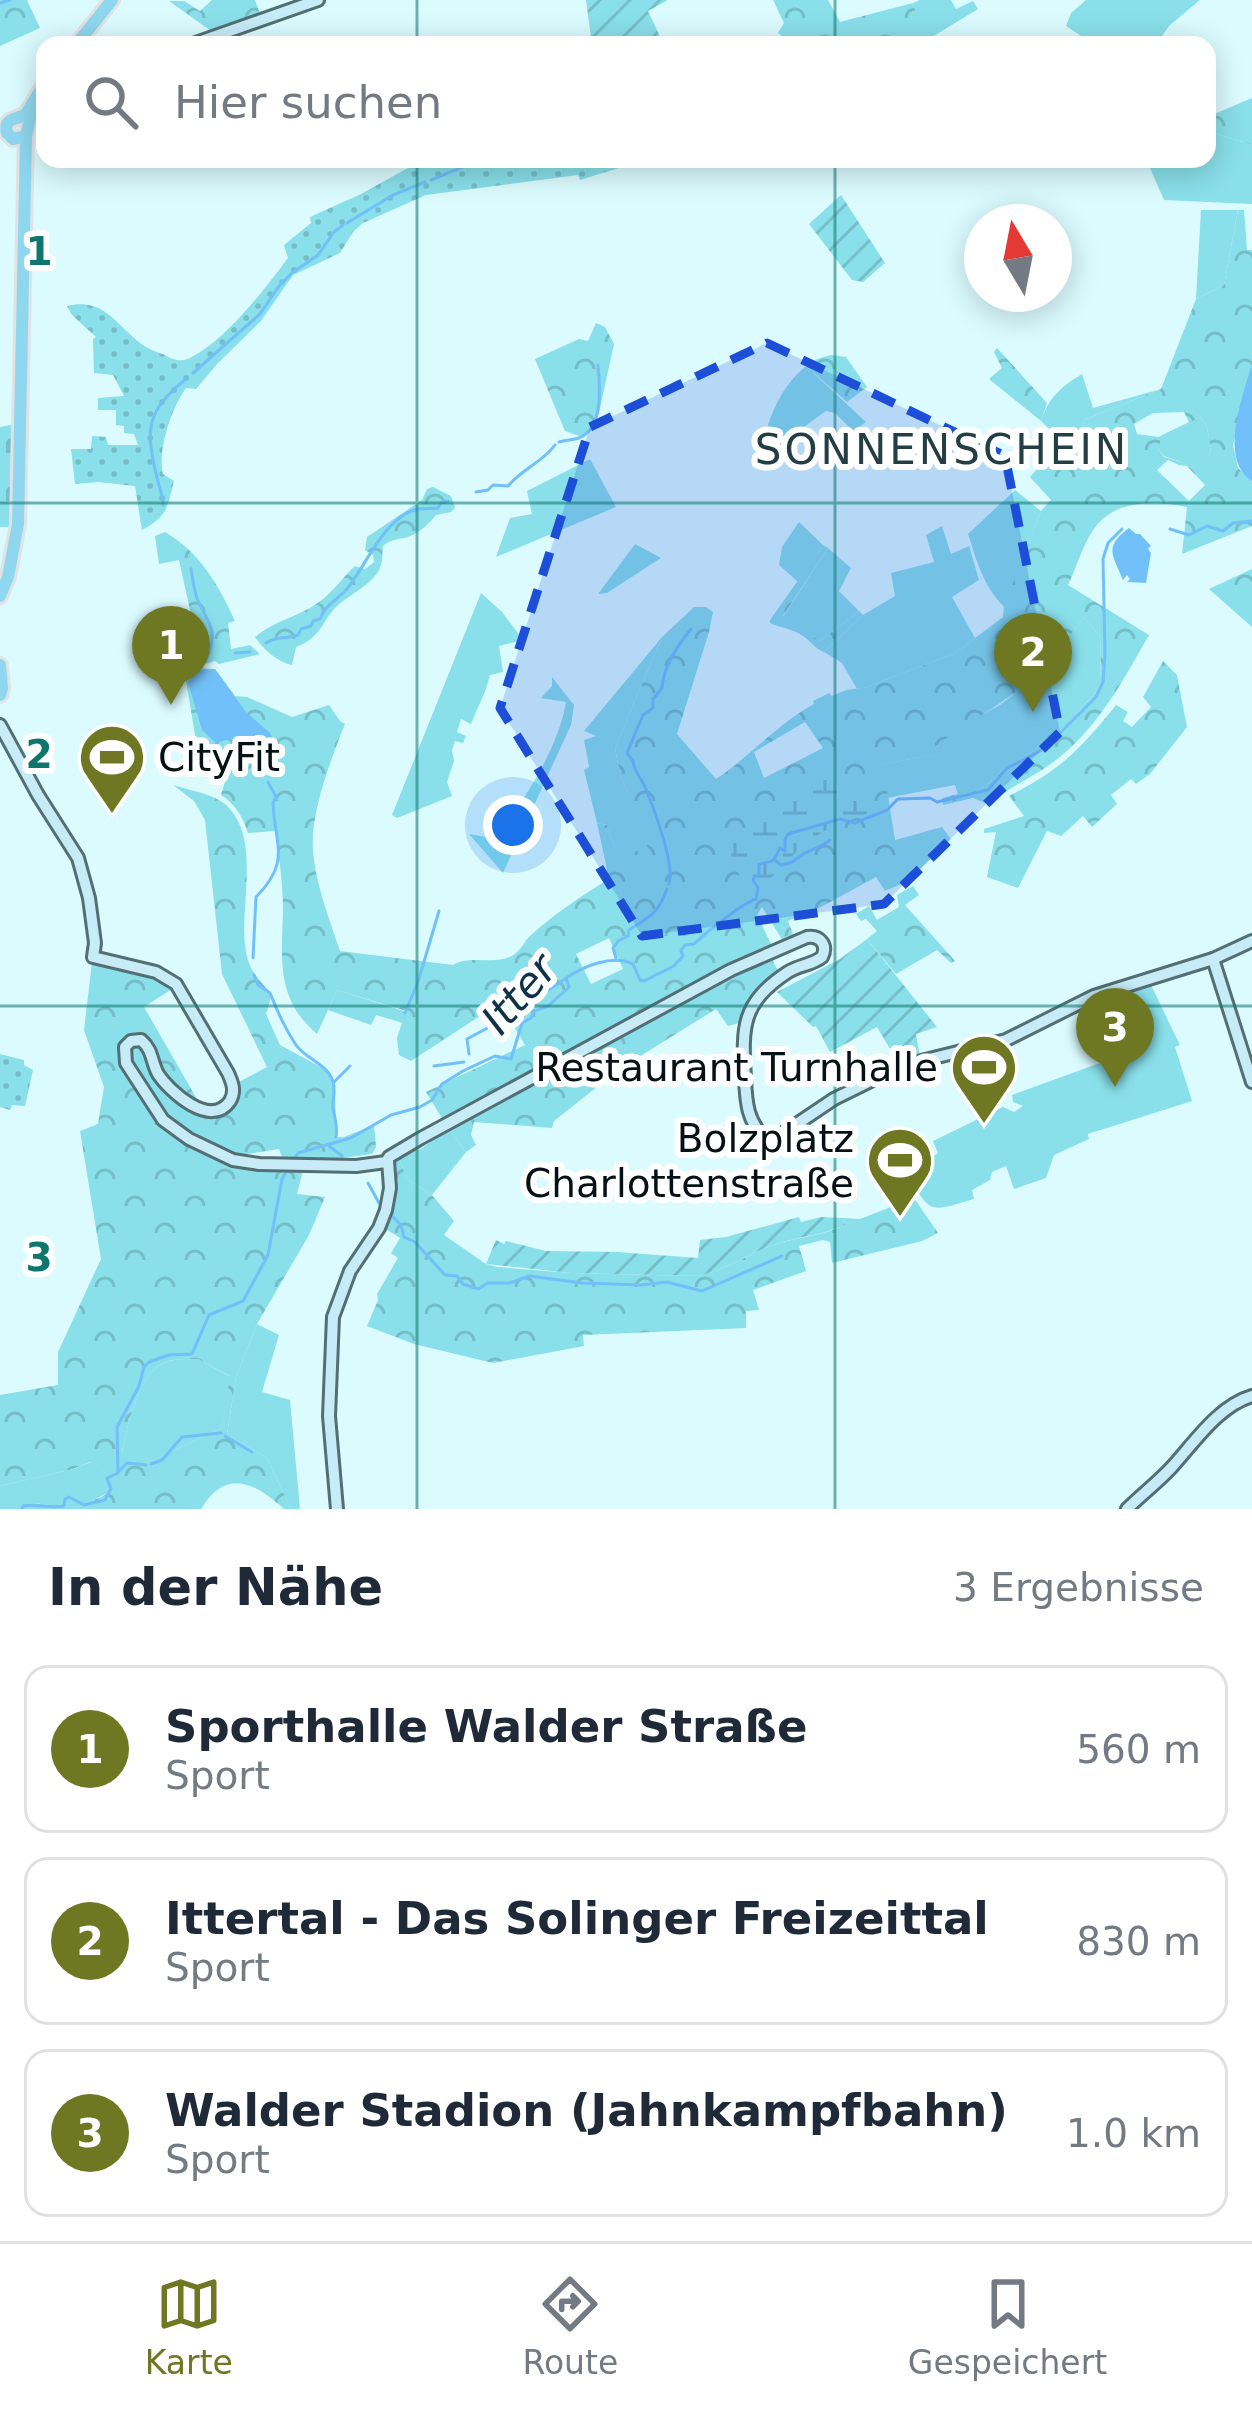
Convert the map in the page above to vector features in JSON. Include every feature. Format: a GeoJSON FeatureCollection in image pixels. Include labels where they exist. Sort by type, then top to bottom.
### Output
{"type":"FeatureCollection","features":[{"type":"Feature","properties":{"kind":"main road"},"geometry":{"type":"LineString","coordinates":[[88,36],[112,0]]}},
{"type":"Feature","properties":{"kind":"main road"},"geometry":{"type":"LineString","coordinates":[[216,36],[318,0]]}},
{"type":"Feature","properties":{"kind":"main road"},"geometry":{"type":"LineString","coordinates":[[0,596],[14,549],[19,507],[24,129],[36,99]]}},
{"type":"Feature","properties":{"kind":"main road"},"geometry":{"type":"LineString","coordinates":[[0,665],[0,695]]}},
{"type":"Feature","properties":{"kind":"main road"},"geometry":{"type":"LineString","coordinates":[[0,725],[78,858],[89,898],[93,957],[157,971],[176,984],[231,1080],[229,1102],[214,1111],[191,1104],[163,1080],[146,1043],[131,1041],[124,1059],[163,1120],[232,1160],[341,1165],[384,1158],[731,970],[807,937],[817,938],[824,946],[822,957],[778,980],[753,1004],[743,1028],[748,1114],[769,1139],[901,1066],[1006,1040],[1094,996],[1213,959],[1252,941]]}},
{"type":"Feature","properties":{"kind":"main road"},"geometry":{"type":"LineString","coordinates":[[1213,959],[1252,1082]]}},
{"type":"Feature","properties":{"kind":"main road"},"geometry":{"type":"LineString","coordinates":[[337,1509],[329,1417],[333,1317],[350,1271],[382,1220],[390,1188],[384,1158]]}},
{"type":"Feature","properties":{"kind":"main road"},"geometry":{"type":"LineString","coordinates":[[1126,1509],[1227,1409],[1252,1396]]}},
{"type":"Feature","properties":{"kind":"highlighted area"},"geometry":{"type":"Polygon","coordinates":[[[767,343],[1005,456],[1060,732],[884,904],[642,936],[500,708],[590,427],[767,343]]]}},
{"type":"Feature","properties":{"kind":"green space"},"geometry":{"type":"Polygon","coordinates":[[[0,0],[27,0],[40,28],[0,46],[0,0]]]}},
{"type":"Feature","properties":{"kind":"green space"},"geometry":{"type":"Polygon","coordinates":[[[212,0],[255,0],[261,16],[214,33],[169,1],[184,1],[200,11],[212,0]]]}},
{"type":"Feature","properties":{"kind":"green space"},"geometry":{"type":"Polygon","coordinates":[[[586,0],[668,0],[648,11],[660,36],[591,36],[586,0]]]}},
{"type":"Feature","properties":{"kind":"green space"},"geometry":{"type":"Polygon","coordinates":[[[773,0],[828,0],[840,22],[913,3],[921,27],[904,36],[782,36],[778,33],[784,23],[773,0]]]}},
{"type":"Feature","properties":{"kind":"green space"},"geometry":{"type":"Polygon","coordinates":[[[951,0],[956,9],[973,1],[978,9],[934,36],[904,36],[920,27],[913,3],[951,0]]]}},
{"type":"Feature","properties":{"kind":"green space"},"geometry":{"type":"Polygon","coordinates":[[[1086,0],[1200,0],[1162,36],[1081,36],[1066,26],[1071,13],[1086,0]]]}},
{"type":"Feature","properties":{"kind":"green space"},"geometry":{"type":"Polygon","coordinates":[[[1252,98],[1252,145],[1216,134],[1216,113],[1252,98]]]}},
{"type":"Feature","properties":{"kind":"green space"},"geometry":{"type":"Polygon","coordinates":[[[1216,134],[1252,145],[1252,204],[1164,200],[1150,168],[1216,168],[1216,134]]]}},
{"type":"Feature","properties":{"kind":"green space"},"geometry":{"type":"Polygon","coordinates":[[[408,168],[619,168],[580,180],[578,175],[426,195],[363,223],[340,253],[293,275],[261,321],[196,389],[186,388],[164,441],[163,474],[174,481],[168,505],[157,520],[142,530],[135,486],[75,484],[71,449],[91,449],[92,436],[106,437],[108,445],[138,445],[134,434],[116,425],[116,410],[98,410],[98,398],[124,396],[113,375],[94,373],[96,337],[67,306],[102,310],[147,348],[176,360],[190,358],[217,340],[256,299],[288,258],[284,245],[311,223],[310,217],[408,168]]]}},
{"type":"Feature","properties":{"kind":"green space"},"geometry":{"type":"Polygon","coordinates":[[[841,195],[885,263],[863,282],[852,280],[809,224],[841,195]]]}},
{"type":"Feature","properties":{"kind":"green space"},"geometry":{"type":"Polygon","coordinates":[[[1201,210],[1238,210],[1224,285],[1196,299],[1201,210]]]}},
{"type":"Feature","properties":{"kind":"green space"},"geometry":{"type":"Polygon","coordinates":[[[1238,210],[1244,210],[1247,250],[1252,250],[1252,364],[1233,445],[1238,468],[1252,481],[1252,526],[1182,554],[1187,507],[1127,506],[1097,525],[1068,585],[1149,635],[1082,736],[1052,763],[987,804],[973,798],[943,805],[942,798],[985,787],[1067,725],[1095,693],[1101,681],[1100,636],[1084,618],[1060,648],[1065,654],[934,747],[934,755],[883,764],[895,840],[942,827],[951,839],[908,881],[885,891],[876,877],[788,921],[794,937],[783,941],[762,907],[757,915],[772,946],[725,966],[443,1120],[426,1092],[525,1045],[500,1003],[411,1061],[399,1055],[397,1038],[406,1011],[337,990],[317,1034],[303,1020],[284,977],[275,831],[248,833],[238,811],[221,795],[229,768],[199,759],[186,681],[197,668],[215,669],[235,696],[292,717],[329,705],[345,724],[323,786],[313,836],[317,877],[340,951],[453,965],[503,959],[609,879],[597,823],[607,825],[618,857],[648,848],[615,748],[662,637],[694,607],[713,612],[677,734],[716,779],[813,701],[829,693],[867,687],[955,653],[1003,617],[1041,511],[1051,500],[1030,477],[1037,469],[1077,468],[1067,448],[1082,433],[1084,420],[1161,389],[1196,299],[1224,285],[1238,210]],[[1184,412],[1153,413],[1134,424],[1137,434],[1158,437],[1189,422],[1184,412]],[[1200,417],[1161,439],[1158,449],[1164,457],[1198,467],[1211,453],[1207,426],[1200,417]],[[1168,460],[1157,470],[1189,501],[1205,485],[1187,466],[1168,460]],[[805,722],[754,752],[764,778],[823,748],[805,722]],[[609,938],[576,954],[591,984],[623,969],[609,938]]]}},
{"type":"Feature","properties":{"kind":"green space"},"geometry":{"type":"Polygon","coordinates":[[[596,323],[605,327],[614,344],[599,413],[593,429],[582,437],[565,431],[535,359],[579,339],[588,341],[596,323]]]}},
{"type":"Feature","properties":{"kind":"green space"},"geometry":{"type":"Polygon","coordinates":[[[997,348],[1047,403],[1041,421],[989,379],[1002,368],[994,352],[997,348]]]}},
{"type":"Feature","properties":{"kind":"green space"},"geometry":{"type":"Polygon","coordinates":[[[831,355],[846,357],[867,387],[847,402],[806,366],[831,355]]]}},
{"type":"Feature","properties":{"kind":"green space"},"geometry":{"type":"Polygon","coordinates":[[[806,366],[866,422],[853,431],[835,413],[826,411],[757,461],[780,398],[806,366]]]}},
{"type":"Feature","properties":{"kind":"green space"},"geometry":{"type":"Polygon","coordinates":[[[1082,374],[1093,408],[1161,389],[1084,420],[1077,468],[1037,469],[1048,456],[1040,450],[1054,433],[1041,421],[1044,413],[1057,393],[1082,374]]]}},
{"type":"Feature","properties":{"kind":"green space"},"geometry":{"type":"Polygon","coordinates":[[[1200,417],[1207,426],[1211,453],[1198,468],[1164,456],[1158,449],[1160,439],[1200,417]]]}},
{"type":"Feature","properties":{"kind":"green space"},"geometry":{"type":"Polygon","coordinates":[[[15,424],[12,527],[0,527],[0,427],[15,424]]]}},
{"type":"Feature","properties":{"kind":"green space"},"geometry":{"type":"Polygon","coordinates":[[[590,459],[616,507],[496,557],[510,518],[532,514],[527,491],[590,459]]]}},
{"type":"Feature","properties":{"kind":"green space"},"geometry":{"type":"Polygon","coordinates":[[[433,487],[451,496],[455,508],[436,515],[412,535],[383,546],[374,577],[337,606],[311,639],[296,647],[292,665],[262,646],[255,637],[261,632],[318,603],[355,566],[365,569],[374,562],[365,550],[367,537],[422,500],[433,487]]]}},
{"type":"Feature","properties":{"kind":"green space"},"geometry":{"type":"Polygon","coordinates":[[[1015,490],[1041,511],[1004,607],[986,582],[968,534],[1015,490]]]}},
{"type":"Feature","properties":{"kind":"green space"},"geometry":{"type":"Polygon","coordinates":[[[799,522],[823,545],[798,582],[779,565],[782,547],[799,522]]]}},
{"type":"Feature","properties":{"kind":"green space"},"geometry":{"type":"Polygon","coordinates":[[[942,526],[951,554],[969,546],[979,580],[952,597],[975,638],[955,653],[857,689],[842,663],[824,652],[863,615],[895,596],[891,573],[934,562],[926,535],[942,526]]]}},
{"type":"Feature","properties":{"kind":"green space"},"geometry":{"type":"Polygon","coordinates":[[[165,532],[198,560],[222,595],[235,621],[228,623],[231,649],[250,645],[260,654],[192,668],[197,642],[179,560],[159,564],[155,536],[165,532]]]}},
{"type":"Feature","properties":{"kind":"green space"},"geometry":{"type":"Polygon","coordinates":[[[635,544],[661,558],[598,594],[635,544]]]}},
{"type":"Feature","properties":{"kind":"green space"},"geometry":{"type":"Polygon","coordinates":[[[823,545],[828,548],[783,616],[820,641],[859,611],[863,615],[824,652],[799,634],[770,623],[823,545]]]}},
{"type":"Feature","properties":{"kind":"green space"},"geometry":{"type":"Polygon","coordinates":[[[828,548],[851,568],[839,591],[859,611],[820,641],[783,617],[828,548]]]}},
{"type":"Feature","properties":{"kind":"green space"},"geometry":{"type":"Polygon","coordinates":[[[1252,569],[1252,627],[1209,589],[1252,569]]]}},
{"type":"Feature","properties":{"kind":"green space"},"geometry":{"type":"Polygon","coordinates":[[[481,593],[523,640],[499,646],[503,672],[490,675],[471,724],[461,719],[457,732],[466,736],[463,743],[455,741],[452,750],[454,761],[447,782],[452,796],[397,818],[392,815],[481,593]]]}},
{"type":"Feature","properties":{"kind":"green space"},"geometry":{"type":"Polygon","coordinates":[[[1084,618],[1100,636],[1101,681],[1067,725],[985,787],[958,795],[955,785],[887,798],[882,764],[933,755],[933,747],[1000,705],[1064,654],[1059,649],[1084,618]]]}},
{"type":"Feature","properties":{"kind":"green space"},"geometry":{"type":"Polygon","coordinates":[[[662,637],[615,748],[620,774],[649,848],[618,858],[607,825],[597,823],[584,770],[589,767],[584,740],[596,736],[584,731],[662,637]]]}},
{"type":"Feature","properties":{"kind":"green space"},"geometry":{"type":"Polygon","coordinates":[[[1163,661],[1177,675],[1187,727],[1150,774],[1136,784],[1131,779],[1111,795],[1117,804],[1092,827],[1083,816],[1061,836],[1047,831],[1018,888],[987,877],[996,832],[984,833],[984,829],[1024,816],[1009,796],[1068,758],[1116,705],[1128,712],[1123,721],[1132,727],[1151,707],[1143,697],[1163,661]]]}},
{"type":"Feature","properties":{"kind":"green space"},"geometry":{"type":"Polygon","coordinates":[[[552,677],[574,705],[571,725],[503,873],[469,834],[498,839],[539,773],[566,702],[541,698],[552,686],[552,677]]]}},
{"type":"Feature","properties":{"kind":"green space"},"geometry":{"type":"Polygon","coordinates":[[[834,771],[853,781],[876,809],[813,839],[764,887],[742,882],[727,845],[758,817],[834,771]]]}},
{"type":"Feature","properties":{"kind":"green space"},"geometry":{"type":"Polygon","coordinates":[[[173,785],[221,801],[238,821],[247,860],[245,946],[253,972],[272,994],[266,1014],[280,1045],[328,1071],[335,1087],[336,1137],[374,1125],[372,1154],[283,1159],[279,1149],[236,1156],[170,1121],[131,1065],[128,1050],[143,1046],[185,1103],[220,1113],[237,1083],[267,1067],[222,974],[205,820],[194,801],[173,785]]]}},
{"type":"Feature","properties":{"kind":"green space"},"geometry":{"type":"Polygon","coordinates":[[[913,886],[919,895],[905,905],[955,961],[951,963],[937,950],[896,974],[867,939],[877,931],[856,914],[869,906],[877,920],[899,907],[897,895],[913,886]]]}},
{"type":"Feature","properties":{"kind":"green space"},"geometry":{"type":"Polygon","coordinates":[[[867,939],[937,1027],[916,1034],[920,1056],[898,1062],[877,1027],[830,1052],[816,1026],[777,992],[867,939]]]}},
{"type":"Feature","properties":{"kind":"green space"},"geometry":{"type":"Polygon","coordinates":[[[771,957],[779,973],[746,1005],[739,1023],[728,1026],[716,1009],[621,1068],[554,1121],[552,1128],[474,1122],[471,1135],[476,1145],[466,1152],[449,1128],[738,972],[771,957]]]}},
{"type":"Feature","properties":{"kind":"green space"},"geometry":{"type":"Polygon","coordinates":[[[92,962],[161,979],[172,989],[144,1007],[201,1106],[163,1074],[149,1039],[132,1037],[121,1046],[119,1058],[159,1123],[225,1163],[303,1171],[297,1194],[325,1197],[309,1235],[257,1324],[236,1377],[227,1434],[267,1458],[291,1509],[252,1486],[231,1484],[220,1488],[201,1509],[23,1509],[33,1503],[60,1506],[70,1496],[94,1500],[109,1492],[107,1474],[90,1462],[0,1486],[0,1395],[58,1385],[58,1352],[101,1259],[80,1131],[98,1124],[104,1087],[84,1030],[92,962]],[[198,1359],[160,1365],[145,1381],[134,1405],[124,1456],[151,1461],[222,1428],[230,1376],[198,1359]]]}},
{"type":"Feature","properties":{"kind":"green space"},"geometry":{"type":"Polygon","coordinates":[[[1150,983],[1180,1045],[1175,1047],[1192,1101],[1088,1134],[1089,1139],[1054,1155],[1046,1178],[1014,1189],[1006,1166],[972,1190],[974,1199],[940,1208],[927,1204],[907,1175],[938,1153],[933,1141],[1003,1107],[1014,1112],[1023,1106],[1013,1102],[1012,1095],[1100,1063],[1079,1008],[1150,983]]]}},
{"type":"Feature","properties":{"kind":"green space"},"geometry":{"type":"Polygon","coordinates":[[[337,990],[407,1012],[403,1023],[376,1015],[371,1025],[328,1010],[337,990]]]}},
{"type":"Feature","properties":{"kind":"green space"},"geometry":{"type":"Polygon","coordinates":[[[0,1054],[24,1060],[33,1070],[25,1106],[0,1107],[0,1054]]]}},
{"type":"Feature","properties":{"kind":"green space"},"geometry":{"type":"Polygon","coordinates":[[[449,1128],[466,1152],[432,1195],[407,1179],[398,1156],[421,1149],[449,1128]]]}},
{"type":"Feature","properties":{"kind":"green space"},"geometry":{"type":"Polygon","coordinates":[[[398,1156],[407,1179],[432,1195],[454,1221],[444,1235],[497,1267],[697,1276],[779,1243],[845,1225],[844,1218],[860,1219],[914,1198],[938,1233],[832,1263],[830,1242],[799,1246],[806,1271],[753,1290],[759,1310],[746,1311],[746,1328],[583,1335],[584,1346],[493,1363],[414,1344],[367,1326],[377,1294],[398,1258],[391,1253],[400,1238],[384,1228],[394,1200],[393,1159],[398,1156]]]}},
{"type":"Feature","properties":{"kind":"green space"},"geometry":{"type":"Polygon","coordinates":[[[799,1217],[801,1222],[844,1218],[845,1225],[779,1243],[697,1276],[571,1273],[486,1264],[496,1240],[546,1251],[698,1258],[700,1240],[799,1217]]]}},
{"type":"Feature","properties":{"kind":"green space"},"geometry":{"type":"Polygon","coordinates":[[[257,1324],[279,1335],[262,1392],[290,1400],[300,1509],[291,1509],[267,1458],[227,1434],[236,1377],[257,1324]]]}},
{"type":"Feature","properties":{"kind":"green space"},"geometry":{"type":"Polygon","coordinates":[[[198,1359],[231,1377],[222,1428],[151,1461],[124,1457],[134,1405],[145,1381],[169,1361],[198,1359]]]}},
{"type":"Feature","properties":{"kind":"green space"},"geometry":{"type":"Polygon","coordinates":[[[91,1462],[107,1474],[109,1492],[90,1502],[0,1509],[0,1486],[91,1462]]]}},
{"type":"Feature","properties":{"kind":"shaded area"},"geometry":{"type":"Polygon","coordinates":[[[1252,364],[1252,481],[1236,458],[1235,443],[1252,364]]]}},
{"type":"Feature","properties":{"kind":"shaded area"},"geometry":{"type":"Polygon","coordinates":[[[1129,528],[1151,546],[1146,583],[1127,582],[1127,575],[1123,580],[1114,558],[1113,546],[1129,528]]]}},
{"type":"Feature","properties":{"kind":"shaded area"},"geometry":{"type":"Polygon","coordinates":[[[215,669],[282,752],[264,764],[232,738],[216,743],[202,730],[188,682],[199,670],[215,669]]]}},
{"type":"Feature","properties":{"kind":"waterway"},"geometry":{"type":"LineString","coordinates":[[0,3],[10,0]]}},
{"type":"Feature","properties":{"kind":"waterway"},"geometry":{"type":"LineString","coordinates":[[431,180],[460,168]]}},
{"type":"Feature","properties":{"kind":"waterway"},"geometry":{"type":"LineString","coordinates":[[347,223],[425,182]]}},
{"type":"Feature","properties":{"kind":"waterway"},"geometry":{"type":"LineString","coordinates":[[193,373],[260,314],[279,286],[318,255],[343,225]]}},
{"type":"Feature","properties":{"kind":"waterway"},"geometry":{"type":"LineString","coordinates":[[559,442],[579,438],[593,425],[599,406],[598,365]]}},
{"type":"Feature","properties":{"kind":"waterway"},"geometry":{"type":"LineString","coordinates":[[163,505],[151,446],[152,422],[163,401],[187,378]]}},
{"type":"Feature","properties":{"kind":"waterway"},"geometry":{"type":"LineString","coordinates":[[476,492],[493,485],[508,486],[555,445]]}},
{"type":"Feature","properties":{"kind":"waterway"},"geometry":{"type":"LineString","coordinates":[[266,643],[298,635],[320,619],[395,521],[448,501]]}},
{"type":"Feature","properties":{"kind":"waterway","name":"Itter"},"geometry":{"type":"LineString","coordinates":[[1170,529],[1189,535],[1207,526],[1223,531],[1233,523],[1252,521]]}},
{"type":"Feature","properties":{"kind":"waterway","name":"Itter"},"geometry":{"type":"LineString","coordinates":[[292,1162],[298,1153],[351,1138],[391,1115],[420,1107],[463,1071],[495,1056],[511,1059],[522,1023],[567,989],[566,978],[581,969],[625,961],[633,964],[644,981],[674,966],[685,945],[694,944],[756,899],[758,888],[753,880],[759,875],[759,864],[773,860],[780,848],[785,851],[788,834],[840,819],[855,823],[887,810],[898,799],[937,802],[988,790],[1007,768],[1044,749],[1096,697],[1103,682],[1103,559],[1108,543],[1122,529]]}},
{"type":"Feature","properties":{"kind":"waterway"},"geometry":{"type":"LineString","coordinates":[[191,569],[211,629],[206,659]]}},
{"type":"Feature","properties":{"kind":"waterway"},"geometry":{"type":"LineString","coordinates":[[669,884],[669,863],[658,822],[627,753],[643,715],[653,708],[672,657],[691,629]]}},
{"type":"Feature","properties":{"kind":"waterway"},"geometry":{"type":"LineString","coordinates":[[235,653],[250,652]]}},
{"type":"Feature","properties":{"kind":"waterway"},"geometry":{"type":"LineString","coordinates":[[253,958],[256,897],[274,874],[278,853],[276,797],[268,782]]}},
{"type":"Feature","properties":{"kind":"waterway"},"geometry":{"type":"LineString","coordinates":[[776,861],[790,863],[830,840]]}},
{"type":"Feature","properties":{"kind":"waterway"},"geometry":{"type":"LineString","coordinates":[[616,958],[613,948],[618,941],[652,914],[667,889]]}},
{"type":"Feature","properties":{"kind":"waterway"},"geometry":{"type":"LineString","coordinates":[[405,1013],[439,911]]}},
{"type":"Feature","properties":{"kind":"waterway"},"geometry":{"type":"LineString","coordinates":[[254,975],[258,985],[270,993],[296,1045],[332,1079],[336,1137]]}},
{"type":"Feature","properties":{"kind":"waterway"},"geometry":{"type":"LineString","coordinates":[[469,1054],[467,1039],[565,979]]}},
{"type":"Feature","properties":{"kind":"waterway"},"geometry":{"type":"LineString","coordinates":[[434,1066],[464,1062]]}},
{"type":"Feature","properties":{"kind":"waterway"},"geometry":{"type":"LineString","coordinates":[[334,1082],[350,1066]]}},
{"type":"Feature","properties":{"kind":"waterway"},"geometry":{"type":"LineString","coordinates":[[329,1146],[342,1156]]}},
{"type":"Feature","properties":{"kind":"waterway","name":"Itter"},"geometry":{"type":"LineString","coordinates":[[22,1509],[64,1506],[69,1497],[84,1505],[105,1500],[111,1489],[107,1478],[118,1473],[117,1427],[144,1367],[169,1355],[192,1354],[209,1315],[243,1301],[268,1255],[287,1170]]}},
{"type":"Feature","properties":{"kind":"waterway"},"geometry":{"type":"LineString","coordinates":[[368,1183],[379,1203]]}},
{"type":"Feature","properties":{"kind":"waterway"},"geometry":{"type":"LineString","coordinates":[[392,1216],[404,1237],[415,1242],[445,1275],[457,1276],[463,1284],[478,1289],[529,1276],[582,1283],[667,1282],[702,1291],[782,1256]]}},
{"type":"Feature","properties":{"kind":"waterway"},"geometry":{"type":"LineString","coordinates":[[151,1464],[162,1460],[182,1437],[221,1433]]}},
{"type":"Feature","properties":{"kind":"waterway"},"geometry":{"type":"LineString","coordinates":[[225,1436],[252,1452]]}},
{"type":"Feature","properties":{"kind":"waterway"},"geometry":{"type":"LineString","coordinates":[[118,1472],[127,1463],[146,1465]]}},
{"type":"Feature","properties":{"kind":"place","name":"Sporthalle Walder Straße"},"geometry":{"type":"Point","coordinates":[171,705]}},
{"type":"Feature","properties":{"kind":"place","name":"Ittertal - Das Solinger Freizeittal"},"geometry":{"type":"Point","coordinates":[1033,712]}},
{"type":"Feature","properties":{"kind":"place","name":"CityFit"},"geometry":{"type":"Point","coordinates":[112,816]}},
{"type":"Feature","properties":{"kind":"place","name":"Walder Stadion (Jahnkampfbahn)"},"geometry":{"type":"Point","coordinates":[1115,1087]}},
{"type":"Feature","properties":{"kind":"place","name":"Restaurant Turnhalle"},"geometry":{"type":"Point","coordinates":[984,1126]}},
{"type":"Feature","properties":{"kind":"place","name":"Bolzplatz Charlottenstraße"},"geometry":{"type":"Point","coordinates":[900,1219]}},
{"type":"Feature","properties":{"kind":"district","name":"SONNENSCHEIN"},"geometry":{"type":"Point","coordinates":[942,449]}}]}
